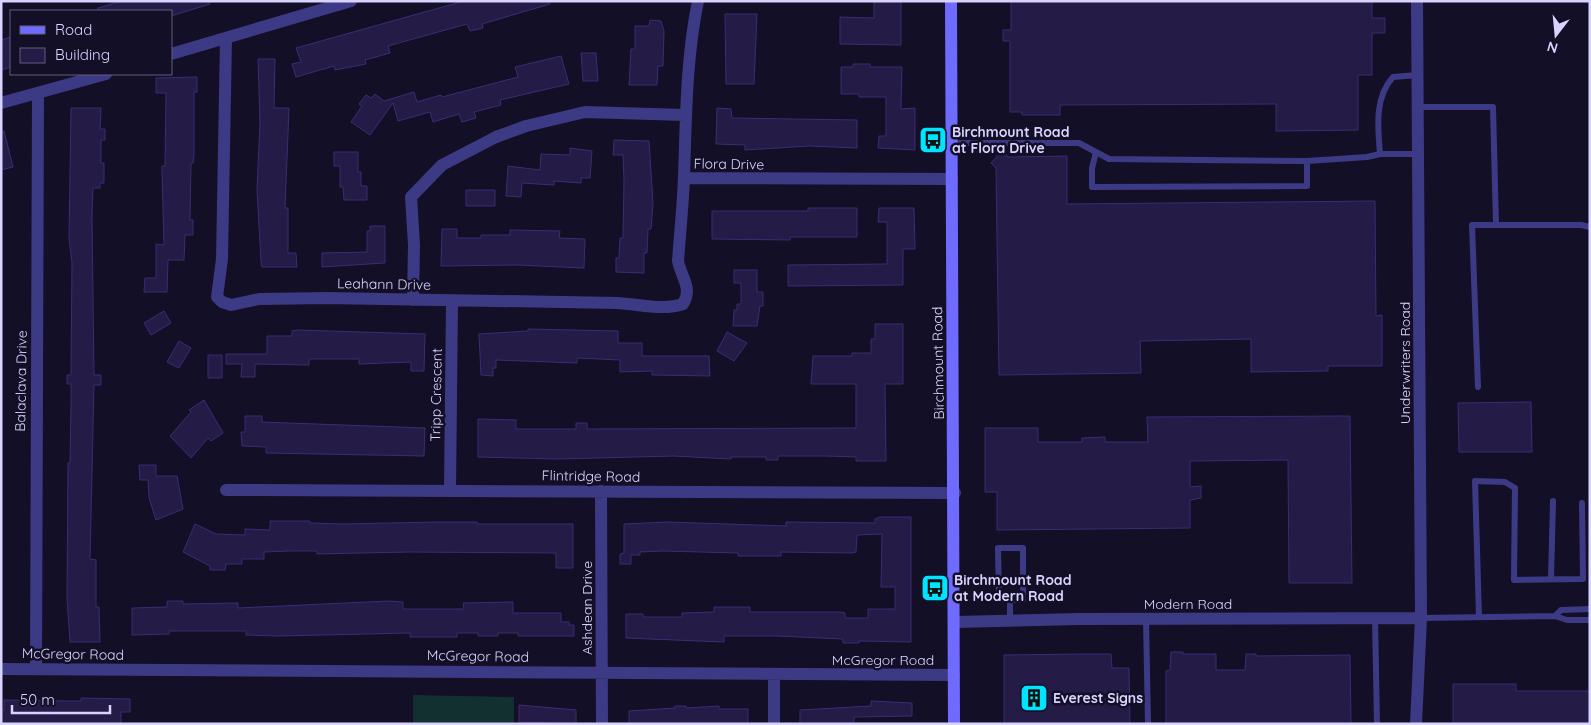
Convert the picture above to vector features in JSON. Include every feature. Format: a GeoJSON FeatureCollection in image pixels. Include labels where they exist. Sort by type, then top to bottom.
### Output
{"type":"FeatureCollection","features":[{"type":"Feature","properties":{"kind":"main road","name":"Birchmount Road"},"geometry":{"type":"LineString","coordinates":[[951,1],[954,724]]}},
{"type":"Feature","properties":{"kind":"street"},"geometry":{"type":"LineString","coordinates":[[172,54],[351,1]]}},
{"type":"Feature","properties":{"kind":"street","name":"Flora Drive"},"geometry":{"type":"LineString","coordinates":[[698,1],[685,116],[684,178],[952,179]]}},
{"type":"Feature","properties":{"kind":"street","name":"Underwriters Road"},"geometry":{"type":"LineString","coordinates":[[1416,724],[1421,618],[1417,1]]}},
{"type":"Feature","properties":{"kind":"street","name":"Leahann Drive"},"geometry":{"type":"LineString","coordinates":[[226,38],[222,260],[217,297],[222,302],[231,305],[259,299],[617,303],[654,305],[664,308],[683,304],[688,297],[688,289],[680,274],[678,261],[684,178]]}},
{"type":"Feature","properties":{"kind":"street"},"geometry":{"type":"LineString","coordinates":[[1,103],[103,75]]}},
{"type":"Feature","properties":{"kind":"street","name":"Balaclava Drive"},"geometry":{"type":"LineString","coordinates":[[36,668],[34,531],[38,94]]}},
{"type":"Feature","properties":{"kind":"street"},"geometry":{"type":"LineString","coordinates":[[413,300],[414,245],[412,197],[442,165],[496,137],[526,126],[585,112],[685,116]]}},
{"type":"Feature","properties":{"kind":"street","name":"Tripp Crescent"},"geometry":{"type":"LineString","coordinates":[[450,490],[452,301]]}},
{"type":"Feature","properties":{"kind":"street","name":"Flintridge Road"},"geometry":{"type":"LineString","coordinates":[[226,490],[954,493]]}},
{"type":"Feature","properties":{"kind":"street","name":"Ashdean Drive"},"geometry":{"type":"LineString","coordinates":[[601,491],[602,724]]}},
{"type":"Feature","properties":{"kind":"street","name":"Modern Road"},"geometry":{"type":"LineString","coordinates":[[955,622],[1421,618]]}},
{"type":"Feature","properties":{"kind":"street","name":"McGregor Road"},"geometry":{"type":"LineString","coordinates":[[1,669],[466,670],[774,675],[954,675]]}},
{"type":"Feature","properties":{"kind":"street"},"geometry":{"type":"LineString","coordinates":[[774,675],[774,724]]}},
{"type":"Feature","properties":{"kind":"lane"},"geometry":{"type":"LineString","coordinates":[[1380,154],[1379,107],[1385,86],[1393,77],[1418,75]]}},
{"type":"Feature","properties":{"kind":"lane"},"geometry":{"type":"LineString","coordinates":[[1418,108],[1493,107],[1496,225]]}},
{"type":"Feature","properties":{"kind":"lane"},"geometry":{"type":"LineString","coordinates":[[951,143],[1079,143],[1109,159],[1307,161],[1367,157],[1380,154],[1419,154]]}},
{"type":"Feature","properties":{"kind":"lane"},"geometry":{"type":"LineString","coordinates":[[1096,152],[1092,168],[1092,187],[1306,186],[1307,161]]}},
{"type":"Feature","properties":{"kind":"lane"},"geometry":{"type":"LineString","coordinates":[[1478,387],[1472,225],[1581,224],[1590,227]]}},
{"type":"Feature","properties":{"kind":"lane"},"geometry":{"type":"LineString","coordinates":[[1479,617],[1474,481],[1505,482],[1515,488],[1514,580],[1583,579],[1582,503]]}},
{"type":"Feature","properties":{"kind":"lane"},"geometry":{"type":"LineString","coordinates":[[1551,579],[1553,501]]}},
{"type":"Feature","properties":{"kind":"lane"},"geometry":{"type":"LineString","coordinates":[[998,548],[1023,548],[1023,600],[1010,600],[999,600],[998,548]]}},
{"type":"Feature","properties":{"kind":"lane"},"geometry":{"type":"LineString","coordinates":[[1010,600],[1010,621]]}},
{"type":"Feature","properties":{"kind":"lane"},"geometry":{"type":"LineString","coordinates":[[1555,616],[1561,610],[1590,609]]}},
{"type":"Feature","properties":{"kind":"lane"},"geometry":{"type":"LineString","coordinates":[[1421,618],[1555,616],[1567,620],[1590,620]]}},
{"type":"Feature","properties":{"kind":"lane"},"geometry":{"type":"LineString","coordinates":[[1375,618],[1377,724]]}},
{"type":"Feature","properties":{"kind":"lane"},"geometry":{"type":"LineString","coordinates":[[1146,619],[1148,724]]}},
{"type":"Feature","properties":{"kind":"green space"},"geometry":{"type":"Polygon","coordinates":[[[413,695],[514,697],[514,724],[413,724],[413,695]]]}},
{"type":"Feature","properties":{"kind":"building"},"geometry":{"type":"Polygon","coordinates":[[[122,1],[209,1],[210,4],[172,16],[172,10],[98,10],[98,8],[122,1]]]}},
{"type":"Feature","properties":{"kind":"building"},"geometry":{"type":"Polygon","coordinates":[[[464,1],[549,1],[550,4],[482,24],[483,28],[470,31],[467,24],[388,46],[390,53],[365,60],[366,64],[335,70],[334,66],[296,77],[292,64],[301,62],[296,48],[464,1]]]}},
{"type":"Feature","properties":{"kind":"building"},"geometry":{"type":"Polygon","coordinates":[[[874,1],[901,1],[901,45],[840,44],[840,17],[874,18],[874,1]]]}},
{"type":"Feature","properties":{"kind":"building"},"geometry":{"type":"Polygon","coordinates":[[[1011,1],[1372,1],[1372,18],[1385,18],[1385,33],[1372,33],[1372,75],[1358,75],[1358,130],[1276,131],[1276,104],[1060,105],[1060,115],[1022,115],[1022,112],[1010,112],[1010,41],[1003,41],[1003,30],[1011,30],[1011,1]]]}},
{"type":"Feature","properties":{"kind":"building"},"geometry":{"type":"Polygon","coordinates":[[[725,14],[757,14],[754,84],[726,84],[725,14]]]}},
{"type":"Feature","properties":{"kind":"building"},"geometry":{"type":"Polygon","coordinates":[[[650,20],[661,21],[664,31],[663,66],[658,66],[657,85],[629,85],[631,49],[635,49],[635,26],[649,26],[650,20]]]}},
{"type":"Feature","properties":{"kind":"building"},"geometry":{"type":"Polygon","coordinates":[[[10,37],[10,67],[1,70],[1,40],[10,37]]]}},
{"type":"Feature","properties":{"kind":"building"},"geometry":{"type":"Polygon","coordinates":[[[581,53],[596,53],[598,81],[583,81],[581,53]]]}},
{"type":"Feature","properties":{"kind":"building"},"geometry":{"type":"Polygon","coordinates":[[[561,56],[569,84],[500,100],[501,105],[474,112],[476,118],[462,122],[459,114],[433,122],[430,112],[398,121],[393,103],[370,135],[351,122],[362,106],[359,104],[366,95],[371,98],[375,94],[384,101],[414,92],[417,102],[441,95],[442,97],[518,77],[515,67],[561,56]]]}},
{"type":"Feature","properties":{"kind":"building"},"geometry":{"type":"Polygon","coordinates":[[[258,59],[275,59],[274,108],[289,108],[285,208],[288,208],[288,253],[296,253],[297,267],[262,267],[261,262],[257,189],[260,122],[258,59]]]}},
{"type":"Feature","properties":{"kind":"building"},"geometry":{"type":"Polygon","coordinates":[[[853,64],[870,64],[870,67],[902,67],[901,109],[915,108],[915,150],[878,148],[879,136],[886,136],[886,97],[859,97],[859,94],[841,94],[841,67],[853,67],[853,64]]]}},
{"type":"Feature","properties":{"kind":"building"},"geometry":{"type":"Polygon","coordinates":[[[197,77],[197,92],[194,92],[194,155],[193,163],[191,163],[190,220],[193,220],[193,235],[185,235],[184,260],[168,260],[167,292],[144,292],[145,278],[156,278],[156,244],[164,245],[162,166],[165,166],[166,93],[156,93],[156,78],[197,77]]]}},
{"type":"Feature","properties":{"kind":"building"},"geometry":{"type":"Polygon","coordinates":[[[71,108],[101,108],[100,129],[105,129],[105,140],[101,140],[101,163],[104,163],[104,183],[100,183],[100,188],[93,188],[92,216],[94,375],[101,375],[101,385],[94,385],[90,559],[96,560],[96,607],[99,607],[100,642],[70,642],[67,598],[68,463],[70,463],[71,406],[71,384],[67,384],[67,375],[71,375],[72,263],[69,239],[71,108]]]}},
{"type":"Feature","properties":{"kind":"building"},"geometry":{"type":"Polygon","coordinates":[[[717,108],[731,109],[732,118],[857,120],[857,148],[809,146],[745,150],[745,145],[716,144],[717,108]]]}},
{"type":"Feature","properties":{"kind":"building"},"geometry":{"type":"Polygon","coordinates":[[[4,131],[13,167],[1,170],[1,132],[4,131]]]}},
{"type":"Feature","properties":{"kind":"building"},"geometry":{"type":"Polygon","coordinates":[[[614,140],[649,141],[653,203],[651,229],[648,229],[647,253],[644,253],[644,273],[616,272],[616,258],[619,258],[620,238],[623,238],[624,180],[623,155],[613,155],[614,140]]]}},
{"type":"Feature","properties":{"kind":"building"},"geometry":{"type":"Polygon","coordinates":[[[570,148],[592,151],[590,178],[581,178],[581,183],[554,181],[554,185],[522,183],[521,197],[506,196],[508,166],[540,170],[541,154],[570,155],[570,148]]]}},
{"type":"Feature","properties":{"kind":"building"},"geometry":{"type":"Polygon","coordinates":[[[1002,151],[1008,157],[1067,156],[1067,204],[1375,201],[1376,316],[1382,315],[1382,366],[1328,366],[1328,371],[1251,372],[1251,339],[1140,341],[1141,373],[999,375],[996,168],[991,163],[1002,151]]]}},
{"type":"Feature","properties":{"kind":"building"},"geometry":{"type":"Polygon","coordinates":[[[334,152],[358,152],[358,172],[361,172],[361,186],[367,186],[367,200],[344,200],[343,187],[340,187],[340,166],[334,166],[334,152]]]}},
{"type":"Feature","properties":{"kind":"building"},"geometry":{"type":"Polygon","coordinates":[[[466,190],[495,190],[495,206],[466,206],[466,190]]]}},
{"type":"Feature","properties":{"kind":"building"},"geometry":{"type":"Polygon","coordinates":[[[808,208],[857,208],[857,237],[790,237],[790,240],[712,239],[712,211],[808,211],[808,208]]]}},
{"type":"Feature","properties":{"kind":"building"},"geometry":{"type":"Polygon","coordinates":[[[879,208],[914,208],[915,249],[903,249],[903,285],[788,286],[788,265],[887,264],[887,222],[878,222],[879,208]]]}},
{"type":"Feature","properties":{"kind":"building"},"geometry":{"type":"Polygon","coordinates":[[[370,226],[385,226],[385,263],[322,267],[322,253],[367,252],[367,231],[370,231],[370,226]]]}},
{"type":"Feature","properties":{"kind":"building"},"geometry":{"type":"Polygon","coordinates":[[[442,229],[457,229],[457,238],[481,238],[481,235],[510,235],[510,230],[560,231],[559,238],[585,239],[584,268],[517,265],[441,266],[442,229]]]}},
{"type":"Feature","properties":{"kind":"building"},"geometry":{"type":"Polygon","coordinates":[[[734,270],[757,270],[757,292],[763,292],[763,306],[760,306],[757,326],[733,326],[734,310],[737,310],[737,304],[741,304],[741,283],[734,283],[734,270]]]}},
{"type":"Feature","properties":{"kind":"building"},"geometry":{"type":"Polygon","coordinates":[[[164,311],[171,323],[151,335],[144,323],[164,311]]]}},
{"type":"Feature","properties":{"kind":"building"},"geometry":{"type":"Polygon","coordinates":[[[875,324],[903,324],[903,384],[885,384],[886,461],[856,461],[856,457],[826,456],[778,456],[778,460],[766,460],[766,457],[731,457],[731,459],[674,456],[557,459],[478,457],[478,419],[516,420],[516,429],[576,429],[576,423],[587,423],[587,429],[856,428],[856,384],[811,384],[813,356],[852,356],[852,353],[871,353],[871,339],[875,339],[875,324]]]}},
{"type":"Feature","properties":{"kind":"building"},"geometry":{"type":"Polygon","coordinates":[[[528,329],[618,331],[618,343],[642,343],[642,356],[709,356],[710,376],[652,375],[652,371],[620,372],[620,360],[577,358],[577,363],[496,360],[493,376],[481,375],[479,334],[528,331],[528,329]]]}},
{"type":"Feature","properties":{"kind":"building"},"geometry":{"type":"Polygon","coordinates":[[[292,331],[425,334],[424,371],[411,371],[411,362],[359,364],[359,359],[309,359],[309,365],[255,364],[255,377],[241,377],[242,364],[226,364],[226,354],[267,354],[267,336],[292,336],[292,331]]]}},
{"type":"Feature","properties":{"kind":"building"},"geometry":{"type":"Polygon","coordinates":[[[727,332],[747,343],[734,361],[717,351],[727,332]]]}},
{"type":"Feature","properties":{"kind":"building"},"geometry":{"type":"Polygon","coordinates":[[[179,341],[191,348],[179,368],[167,362],[179,341]]]}},
{"type":"Feature","properties":{"kind":"building"},"geometry":{"type":"Polygon","coordinates":[[[208,355],[222,355],[222,378],[208,378],[208,355]]]}},
{"type":"Feature","properties":{"kind":"building"},"geometry":{"type":"Polygon","coordinates":[[[204,400],[223,433],[211,441],[208,438],[191,458],[170,436],[191,412],[189,410],[204,400]]]}},
{"type":"Feature","properties":{"kind":"building"},"geometry":{"type":"Polygon","coordinates":[[[1531,402],[1532,452],[1459,452],[1458,403],[1531,402]]]}},
{"type":"Feature","properties":{"kind":"building"},"geometry":{"type":"Polygon","coordinates":[[[245,416],[262,416],[262,422],[425,428],[424,456],[266,453],[266,447],[242,446],[241,432],[245,432],[245,416]]]}},
{"type":"Feature","properties":{"kind":"building"},"geometry":{"type":"Polygon","coordinates":[[[1350,416],[1352,583],[1289,583],[1288,460],[1190,461],[1190,487],[1201,486],[1201,498],[1190,500],[1190,528],[997,530],[997,492],[985,492],[985,428],[1038,428],[1038,442],[1082,442],[1082,438],[1105,437],[1105,442],[1148,442],[1147,417],[1350,416]]]}},
{"type":"Feature","properties":{"kind":"building"},"geometry":{"type":"Polygon","coordinates":[[[139,465],[156,465],[156,476],[177,476],[183,509],[156,520],[149,498],[148,480],[140,480],[139,465]]]}},
{"type":"Feature","properties":{"kind":"building"},"geometry":{"type":"Polygon","coordinates":[[[880,517],[911,517],[911,642],[859,641],[859,643],[843,643],[843,639],[777,636],[724,636],[724,642],[626,638],[626,614],[643,614],[643,617],[682,617],[682,613],[714,612],[714,607],[750,607],[750,612],[840,612],[845,613],[845,618],[868,618],[868,609],[895,609],[895,587],[881,587],[882,534],[857,535],[856,552],[852,553],[781,552],[781,556],[738,556],[738,553],[640,552],[640,555],[631,555],[631,564],[620,564],[620,554],[624,553],[624,524],[667,522],[786,526],[786,522],[875,523],[875,519],[880,517]]]}},
{"type":"Feature","properties":{"kind":"building"},"geometry":{"type":"Polygon","coordinates":[[[270,521],[310,521],[310,523],[342,524],[477,522],[477,524],[573,524],[573,568],[556,568],[556,553],[408,552],[317,554],[317,551],[289,551],[264,552],[264,559],[242,559],[242,564],[226,564],[225,570],[210,570],[210,566],[183,552],[195,524],[216,534],[245,535],[245,529],[270,530],[270,521]]]}},
{"type":"Feature","properties":{"kind":"building"},"geometry":{"type":"Polygon","coordinates":[[[167,601],[183,601],[183,604],[238,603],[238,608],[388,601],[403,602],[403,609],[464,609],[463,603],[513,602],[513,613],[561,613],[561,622],[569,622],[569,625],[574,625],[574,636],[518,636],[518,633],[498,633],[498,636],[478,636],[478,633],[457,633],[457,637],[410,637],[410,633],[278,636],[246,635],[246,631],[169,631],[169,634],[132,635],[132,608],[167,607],[167,601]]]}},
{"type":"Feature","properties":{"kind":"building"},"geometry":{"type":"Polygon","coordinates":[[[1171,652],[1216,654],[1216,670],[1245,670],[1246,654],[1256,654],[1256,656],[1350,655],[1351,724],[1166,724],[1166,671],[1170,670],[1171,652]]]}},
{"type":"Feature","properties":{"kind":"building"},"geometry":{"type":"Polygon","coordinates":[[[1111,654],[1112,668],[1129,668],[1130,724],[1004,724],[1004,655],[1111,654]]]}},
{"type":"Feature","properties":{"kind":"building"},"geometry":{"type":"Polygon","coordinates":[[[1453,684],[1516,684],[1516,691],[1590,691],[1590,724],[1453,724],[1453,684]]]}},
{"type":"Feature","properties":{"kind":"building"},"geometry":{"type":"Polygon","coordinates":[[[81,698],[130,699],[130,712],[121,712],[121,724],[1,724],[1,710],[4,710],[4,700],[81,701],[81,698]]]}},
{"type":"Feature","properties":{"kind":"building"},"geometry":{"type":"Polygon","coordinates":[[[871,701],[912,703],[912,716],[854,717],[854,724],[800,724],[800,710],[871,706],[871,701]]]}},
{"type":"Feature","properties":{"kind":"building"},"geometry":{"type":"Polygon","coordinates":[[[519,705],[576,710],[576,724],[519,722],[519,705]]]}},
{"type":"Feature","properties":{"kind":"building"},"geometry":{"type":"Polygon","coordinates":[[[675,706],[686,706],[686,708],[719,706],[719,709],[748,709],[748,724],[629,724],[629,711],[675,708],[675,706]]]}},
{"type":"Feature","properties":{"kind":"place","name":"Birchmount Road at Flora Drive"},"geometry":{"type":"Point","coordinates":[933,140]}},
{"type":"Feature","properties":{"kind":"place","name":"Birchmount Road at Modern Road"},"geometry":{"type":"Point","coordinates":[935,588]}},
{"type":"Feature","properties":{"kind":"place","name":"Everest Signs"},"geometry":{"type":"Point","coordinates":[1034,698]}}]}
